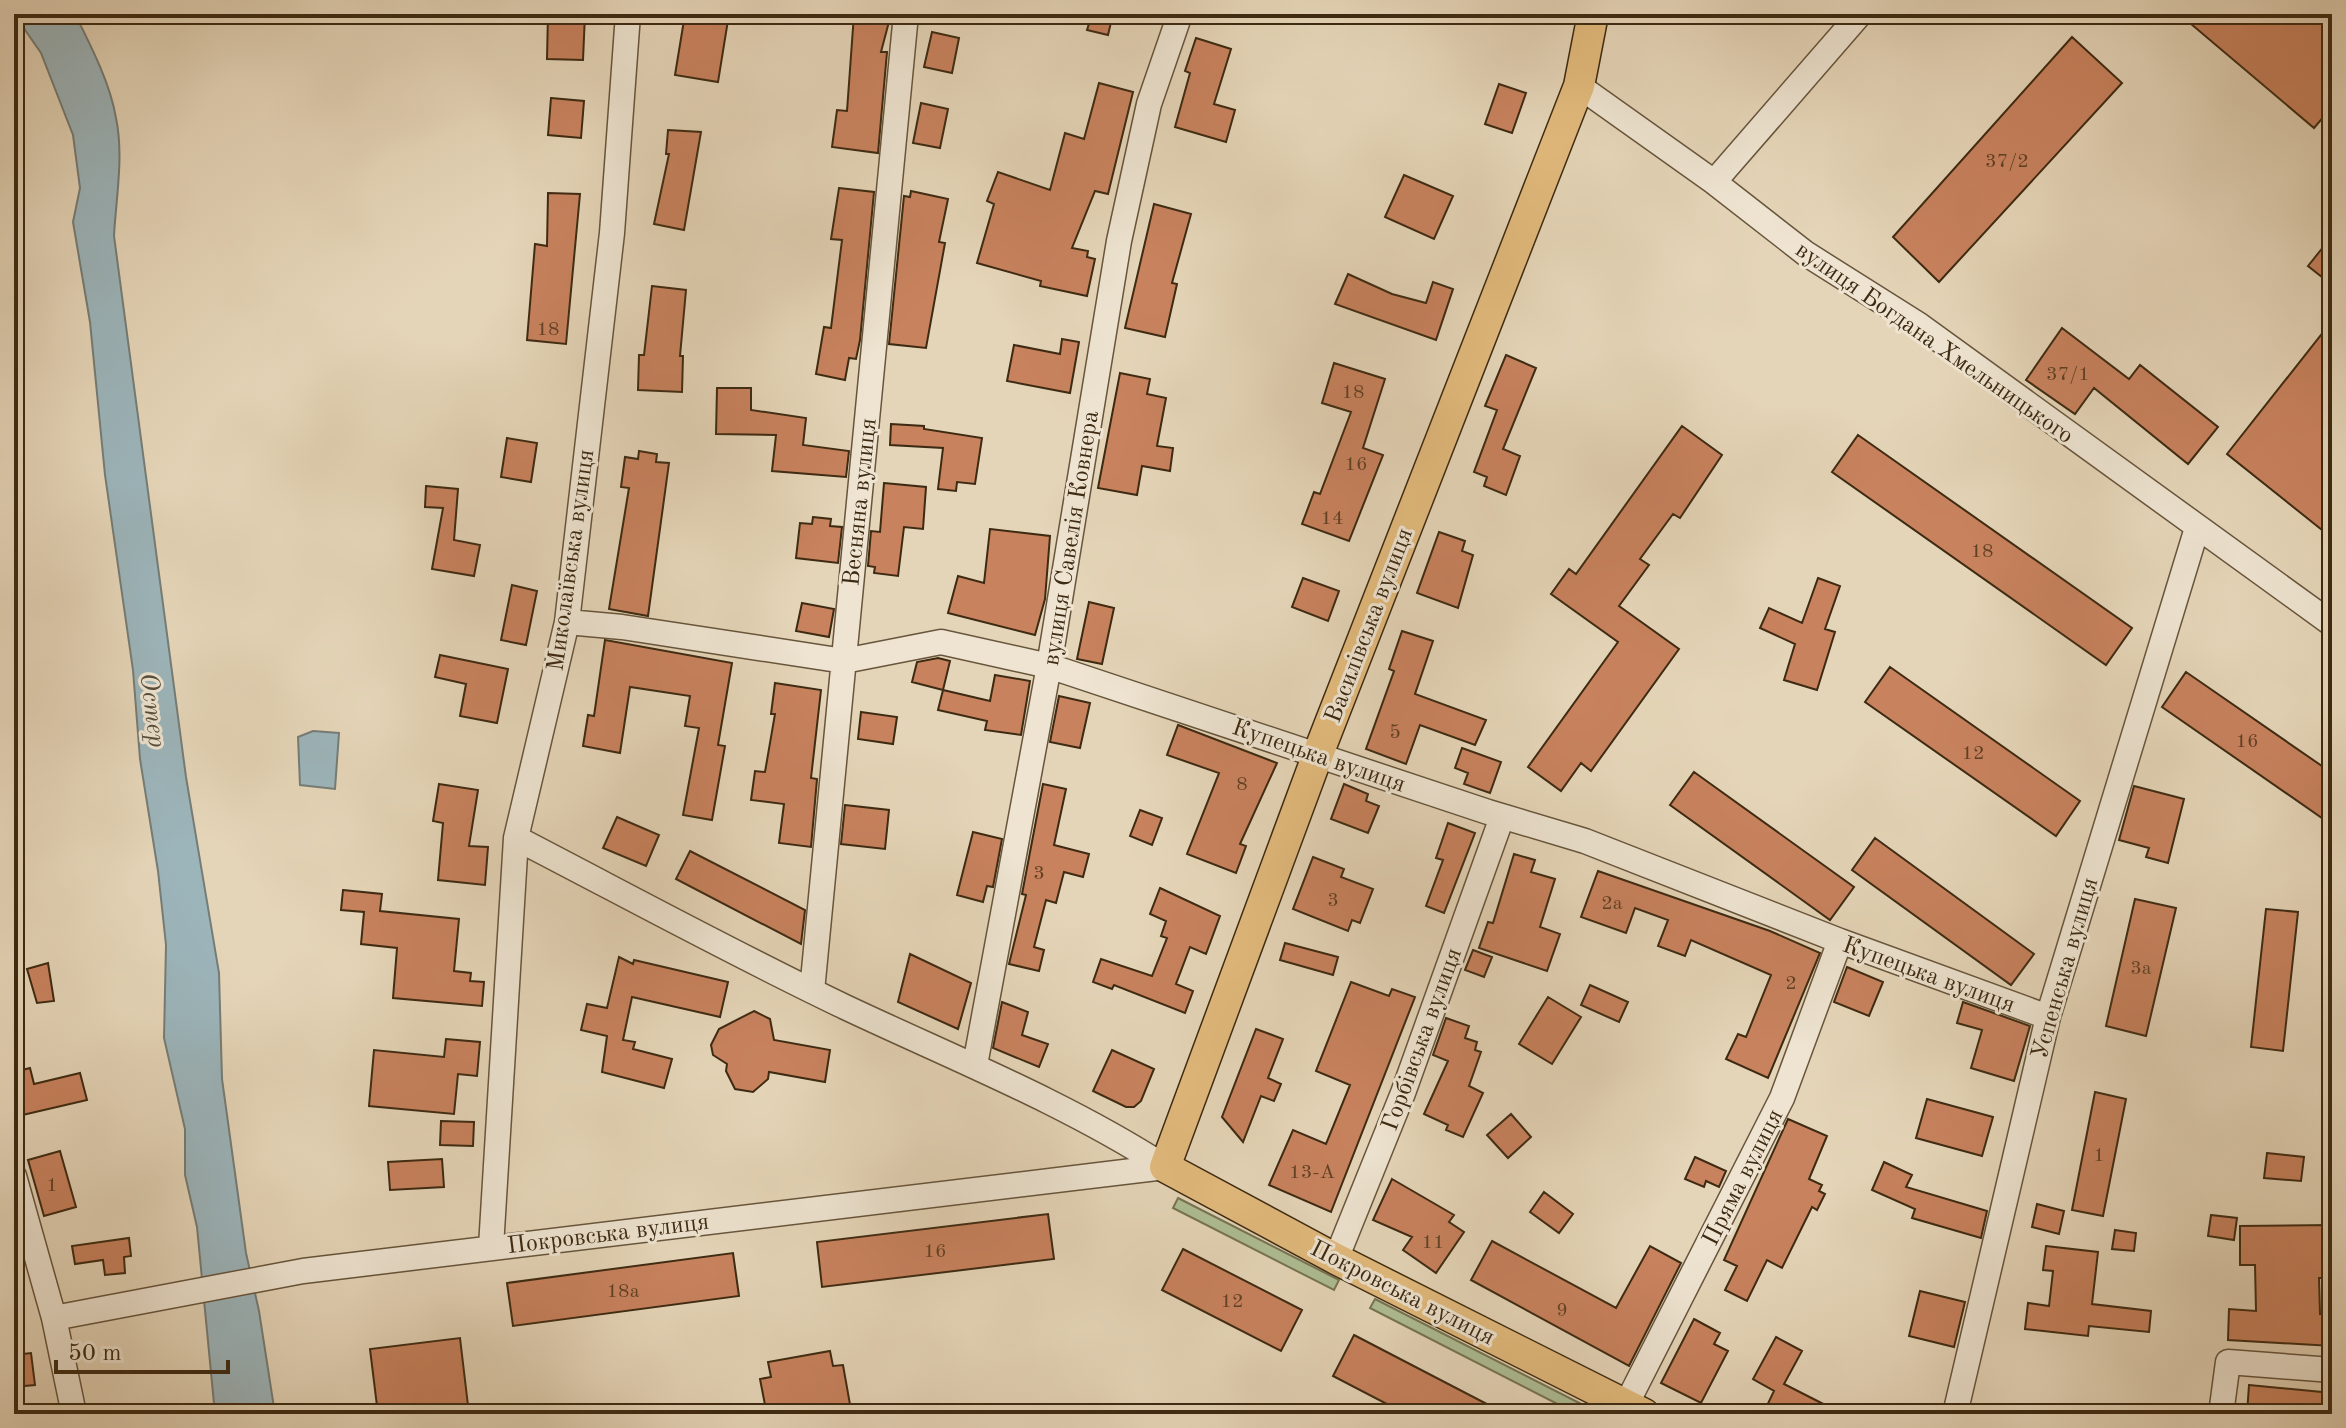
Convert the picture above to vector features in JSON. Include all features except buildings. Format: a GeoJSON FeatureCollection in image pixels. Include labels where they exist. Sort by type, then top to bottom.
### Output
{"type":"FeatureCollection","features":[{"type":"Feature","properties":{"kind":"main road","name":"Василівська вулиця"},"geometry":{"type":"LineString","coordinates":[[1165,1167],[1318,754],[1579,86],[1593,14]]}},
{"type":"Feature","properties":{"kind":"main road","name":"Покровська вулиця"},"geometry":{"type":"LineString","coordinates":[[1165,1167],[1336,1259],[1635,1409]]}},
{"type":"Feature","properties":{"kind":"street","name":"Миколаївська вулиця"},"geometry":{"type":"LineString","coordinates":[[491,1247],[516,838],[567,622],[612,233],[628,14]]}},
{"type":"Feature","properties":{"kind":"street","name":"Весняна вулиця"},"geometry":{"type":"LineString","coordinates":[[812,991],[906,14]]}},
{"type":"Feature","properties":{"kind":"street","name":"вулиця Савелія Ковнера"},"geometry":{"type":"LineString","coordinates":[[975,1065],[1049,666],[1119,241],[1149,104],[1180,14]]}},
{"type":"Feature","properties":{"kind":"street"},"geometry":{"type":"LineString","coordinates":[[1714,182],[1860,14]]}},
{"type":"Feature","properties":{"kind":"street","name":"вулиця Богдана Хмельницького"},"geometry":{"type":"LineString","coordinates":[[1579,86],[1714,182],[1805,253],[1919,325],[2332,624]]}},
{"type":"Feature","properties":{"kind":"street","name":"Успенська вулиця"},"geometry":{"type":"LineString","coordinates":[[1955,1414],[2048,1017],[2197,528]]}},
{"type":"Feature","properties":{"kind":"street","name":"Купецька вулиця"},"geometry":{"type":"LineString","coordinates":[[567,622],[622,627],[844,661],[941,642],[1049,666],[1502,817],[1585,841],[1840,941],[2048,1017]]}},
{"type":"Feature","properties":{"kind":"street","name":"Горбівська вулиця"},"geometry":{"type":"LineString","coordinates":[[1336,1259],[1403,1093],[1502,817]]}},
{"type":"Feature","properties":{"kind":"street","name":"Покровська вулиця"},"geometry":{"type":"LineString","coordinates":[[516,838],[812,991],[975,1065],[1103,1129],[1165,1167]]}},
{"type":"Feature","properties":{"kind":"street","name":"Пряма вулиця"},"geometry":{"type":"LineString","coordinates":[[1635,1409],[1782,1098],[1840,941]]}},
{"type":"Feature","properties":{"kind":"street","name":"Покровська вулиця"},"geometry":{"type":"LineString","coordinates":[[54,1318],[303,1271],[1165,1167]]}},
{"type":"Feature","properties":{"kind":"street"},"geometry":{"type":"LineString","coordinates":[[14,1176],[54,1318],[74,1414]]}},
{"type":"Feature","properties":{"kind":"street"},"geometry":{"type":"LineString","coordinates":[[2221,1414],[2228,1362],[2332,1370]]}},
{"type":"Feature","properties":{"kind":"green space"},"geometry":{"type":"Polygon","coordinates":[[[1178,1198],[1339,1280],[1334,1290],[1173,1208],[1178,1198]]]}},
{"type":"Feature","properties":{"kind":"green space"},"geometry":{"type":"Polygon","coordinates":[[[1375,1299],[1596,1414],[1577,1414],[1370,1308],[1375,1299]]]}},
{"type":"Feature","properties":{"kind":"water","name":"Остер"},"geometry":{"type":"Polygon","coordinates":[[[14,14],[75,14],[105,78],[116,118],[119,162],[114,236],[186,777],[219,973],[222,1079],[246,1253],[259,1311],[275,1414],[215,1414],[197,1227],[185,1175],[185,1129],[164,1038],[166,945],[158,871],[140,759],[133,670],[105,475],[90,322],[73,222],[80,188],[73,135],[41,53],[14,14]]]}},
{"type":"Feature","properties":{"kind":"water"},"geometry":{"type":"Polygon","coordinates":[[[313,731],[339,733],[335,789],[300,785],[298,737],[313,731]]]}}]}
